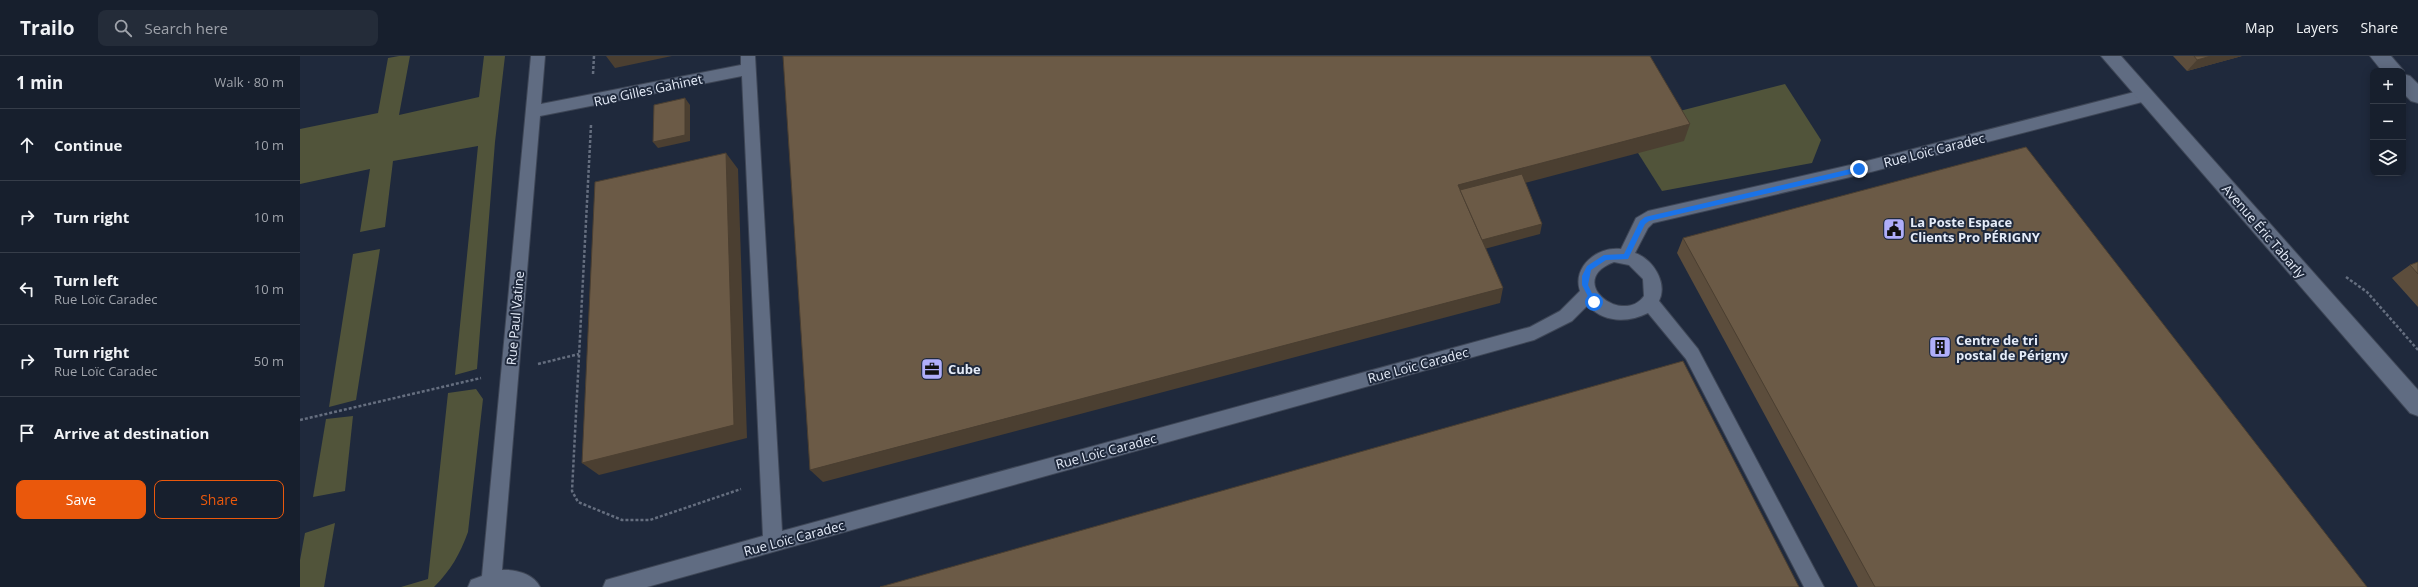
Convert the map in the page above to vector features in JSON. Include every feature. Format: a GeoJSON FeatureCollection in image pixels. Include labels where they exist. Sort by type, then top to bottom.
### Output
{"type":"FeatureCollection","features":[{"type":"Feature","properties":{"kind":"street","name":"Avenue Éric Tabarly"},"geometry":{"type":"LineString","coordinates":[[2110,56],[2146,95],[2418,406]]}},
{"type":"Feature","properties":{"kind":"street"},"geometry":{"type":"LineString","coordinates":[[2379,56],[2391,68]]}},
{"type":"Feature","properties":{"kind":"street"},"geometry":{"type":"LineString","coordinates":[[2406,84],[2418,96]]}},
{"type":"Feature","properties":{"kind":"lane","name":"Rue Paul Vatine"},"geometry":{"type":"LineString","coordinates":[[485,584],[510,371],[538,56]]}},
{"type":"Feature","properties":{"kind":"lane","name":"Rue Gilles Gahinet"},"geometry":{"type":"LineString","coordinates":[[533,111],[592,101],[749,63]]}},
{"type":"Feature","properties":{"kind":"lane"},"geometry":{"type":"LineString","coordinates":[[749,63],[772,544]]}},
{"type":"Feature","properties":{"kind":"lane","name":"Rue Loïc Caradec"},"geometry":{"type":"LineString","coordinates":[[1625,257],[1642,223],[1648,218],[1859,169],[2146,95]]}},
{"type":"Feature","properties":{"kind":"lane"},"geometry":{"type":"LineString","coordinates":[[1604,257],[1625,257],[1644,267],[1651,275],[1654,284],[1653,294],[1649,302],[1634,312],[1613,312],[1594,302],[1588,294],[1585,276],[1592,265],[1604,257]]}},
{"type":"Feature","properties":{"kind":"lane","name":"Rue Loïc Caradec"},"geometry":{"type":"LineString","coordinates":[[614,587],[1534,333],[1566,316],[1588,294]]}},
{"type":"Feature","properties":{"kind":"lane"},"geometry":{"type":"LineString","coordinates":[[1649,302],[1692,354],[1814,587]]}},
{"type":"Feature","properties":{"kind":"lane"},"geometry":{"type":"LineString","coordinates":[[485,584],[506,578],[520,580],[530,587]]}},
{"type":"Feature","properties":{"kind":"path"},"geometry":{"type":"LineString","coordinates":[[594,56],[572,491],[578,502],[622,520],[650,520],[768,480]]}},
{"type":"Feature","properties":{"kind":"path"},"geometry":{"type":"LineString","coordinates":[[300,420],[579,354]]}},
{"type":"Feature","properties":{"kind":"green space"},"geometry":{"type":"Polygon","coordinates":[[[410,56],[399,115],[479,97],[484,56],[505,56],[495,142],[477,369],[455,375],[478,146],[393,161],[385,227],[360,232],[370,169],[300,184],[300,129],[378,113],[388,58],[410,56]]]}},
{"type":"Feature","properties":{"kind":"green space"},"geometry":{"type":"Polygon","coordinates":[[[1785,84],[1821,140],[1812,163],[1662,191],[1638,153],[1668,114],[1785,84]]]}},
{"type":"Feature","properties":{"kind":"green space"},"geometry":{"type":"Polygon","coordinates":[[[380,249],[356,400],[329,407],[353,254],[380,249]]]}},
{"type":"Feature","properties":{"kind":"green space"},"geometry":{"type":"Polygon","coordinates":[[[476,389],[483,399],[468,532],[454,561],[434,587],[401,587],[428,579],[448,393],[476,389]]]}},
{"type":"Feature","properties":{"kind":"green space"},"geometry":{"type":"Polygon","coordinates":[[[353,416],[345,491],[313,497],[326,419],[353,416]]]}},
{"type":"Feature","properties":{"kind":"green space"},"geometry":{"type":"Polygon","coordinates":[[[335,523],[324,587],[300,587],[300,560],[305,533],[335,523]]]}},
{"type":"Feature","properties":{"kind":"building"},"geometry":{"type":"Polygon","coordinates":[[[783,56],[1650,56],[1690,124],[1458,185],[1503,288],[810,470],[783,56]]]}},
{"type":"Feature","properties":{"kind":"building"},"geometry":{"type":"Polygon","coordinates":[[[2194,56],[2211,56],[2197,60],[2194,56]]]}},
{"type":"Feature","properties":{"kind":"building"},"geometry":{"type":"Polygon","coordinates":[[[685,98],[685,135],[653,142],[654,105],[685,98]]]}},
{"type":"Feature","properties":{"kind":"building","name":"Centre de tri postal de Périgny"},"geometry":{"type":"Polygon","coordinates":[[[2026,147],[2367,587],[1875,587],[1683,238],[2026,147]]]}},
{"type":"Feature","properties":{"kind":"building"},"geometry":{"type":"Polygon","coordinates":[[[726,153],[734,425],[582,463],[595,182],[726,153]]]}},
{"type":"Feature","properties":{"kind":"building"},"geometry":{"type":"Polygon","coordinates":[[[1522,174],[1542,224],[1482,240],[1460,190],[1522,174]]]}},
{"type":"Feature","properties":{"kind":"building"},"geometry":{"type":"Polygon","coordinates":[[[2418,262],[2418,274],[2410,265],[2418,262]]]}},
{"type":"Feature","properties":{"kind":"building"},"geometry":{"type":"Polygon","coordinates":[[[1683,361],[1799,587],[880,587],[1683,361]]]}},
{"type":"Feature","properties":{"kind":"place","name":"La Poste Espace Clients Pro PÉRIGNY"},"geometry":{"type":"Point","coordinates":[1894,229]}},
{"type":"Feature","properties":{"kind":"place","name":"Centre de tri postal de Périgny"},"geometry":{"type":"Point","coordinates":[1940,347]}},
{"type":"Feature","properties":{"kind":"place","name":"Cube"},"geometry":{"type":"Point","coordinates":[932,369]}},
{"type":"Feature","properties":{"kind":"route"},"geometry":{"type":"LineString","coordinates":[[1594,302],[1588,294],[1585,285],[1585,276],[1589,268],[1595,262],[1604,257],[1614,255],[1625,257],[1639,228],[1648,218],[1859,169]]}}]}
